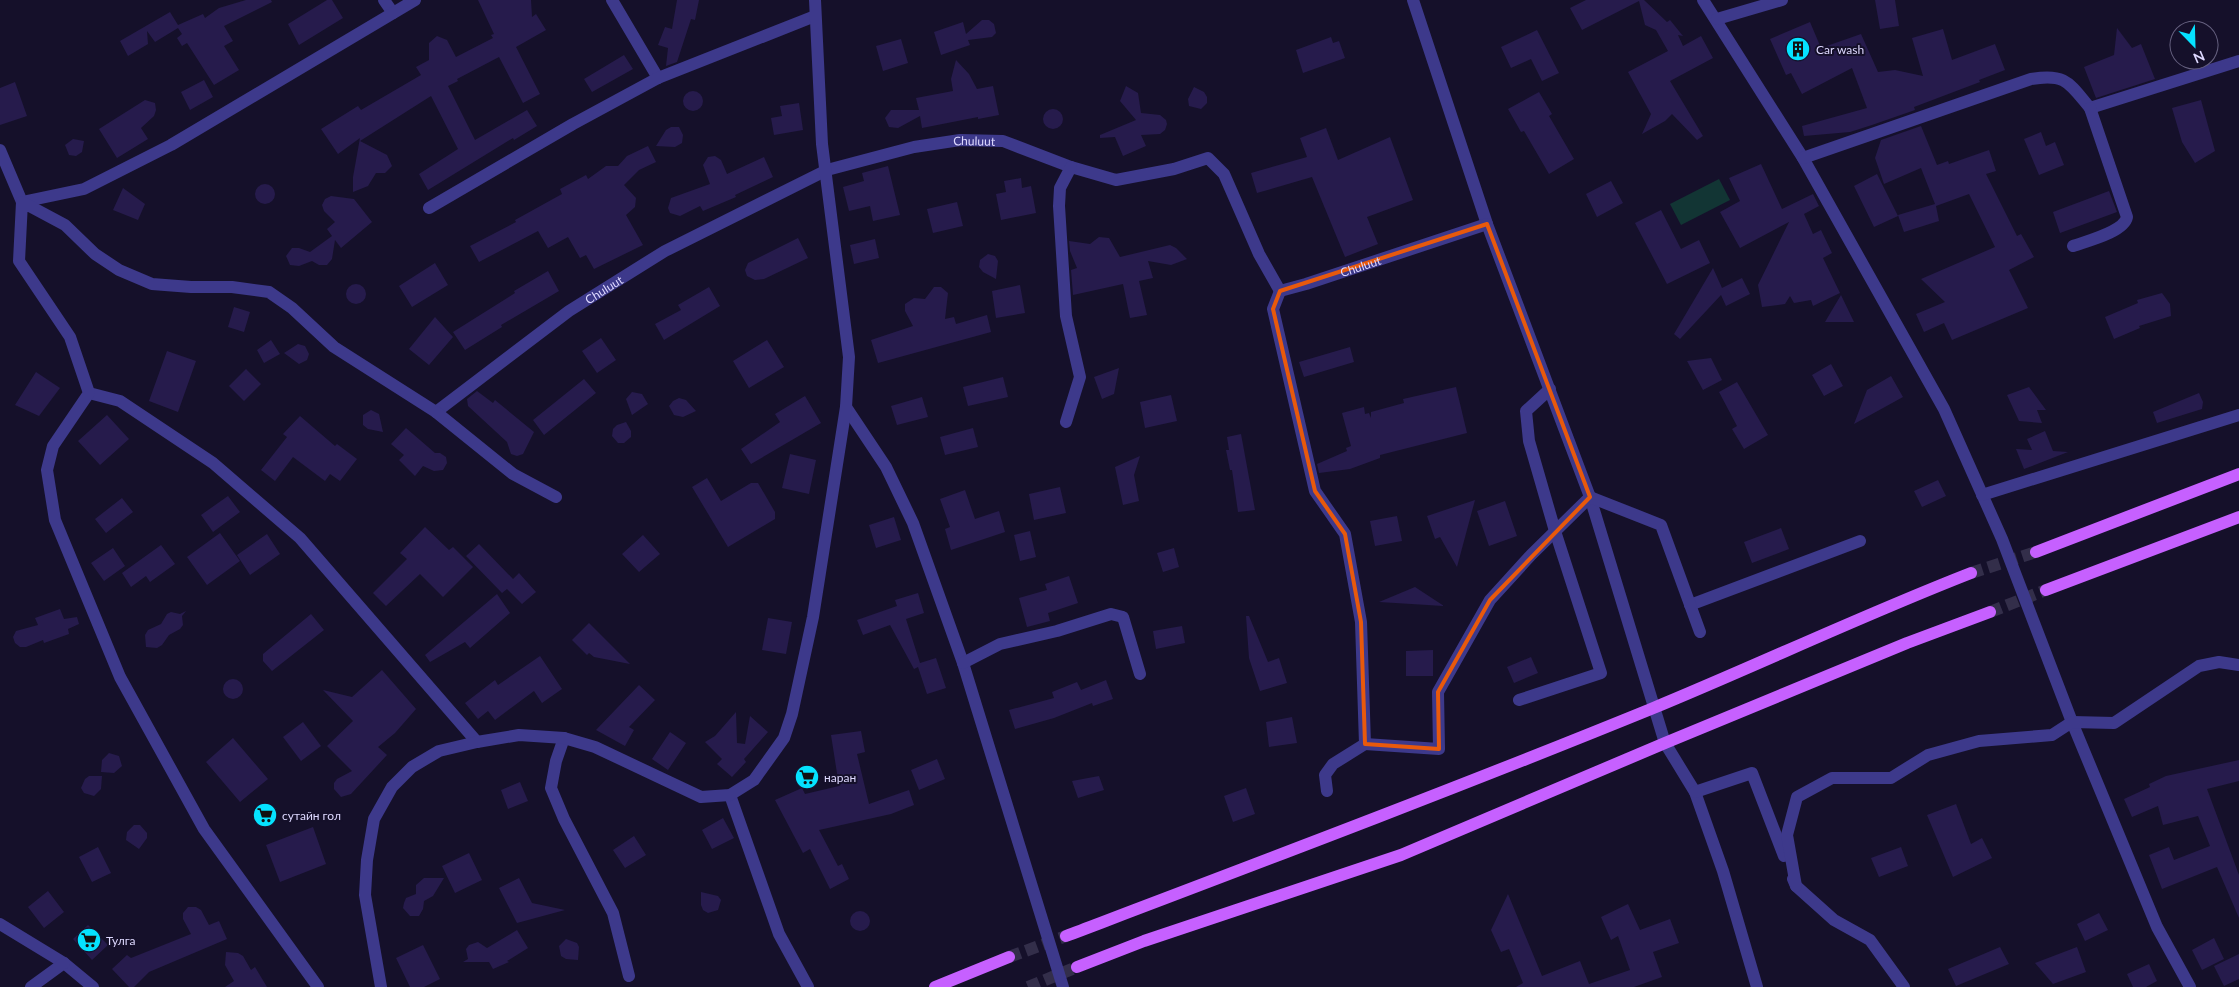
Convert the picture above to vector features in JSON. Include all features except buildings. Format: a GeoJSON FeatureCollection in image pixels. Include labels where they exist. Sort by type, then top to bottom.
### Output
{"type":"FeatureCollection","features":[{"type":"Feature","properties":{"kind":"main road"},"geometry":{"type":"LineString","coordinates":[[2036,552],[2239,474]]}},
{"type":"Feature","properties":{"kind":"main road"},"geometry":{"type":"LineString","coordinates":[[2046,590],[2239,517]]}},
{"type":"Feature","properties":{"kind":"main road"},"geometry":{"type":"LineString","coordinates":[[1066,936],[1383,815],[1653,708],[1890,605],[1971,573]]}},
{"type":"Feature","properties":{"kind":"main road"},"geometry":{"type":"LineString","coordinates":[[1077,968],[1144,941],[1401,855],[1665,743],[1898,647],[1990,612]]}},
{"type":"Feature","properties":{"kind":"main road"},"geometry":{"type":"LineString","coordinates":[[935,987],[1009,957]]}},
{"type":"Feature","properties":{"kind":"street"},"geometry":{"type":"LineString","coordinates":[[384,0],[393,13]]}},
{"type":"Feature","properties":{"kind":"street"},"geometry":{"type":"LineString","coordinates":[[22,202],[84,189],[172,145],[415,0]]}},
{"type":"Feature","properties":{"kind":"street"},"geometry":{"type":"LineString","coordinates":[[612,0],[658,78]]}},
{"type":"Feature","properties":{"kind":"street"},"geometry":{"type":"LineString","coordinates":[[381,987],[365,894],[374,819],[392,787],[412,767],[439,751],[477,742],[519,735],[564,738],[595,747],[701,797],[730,795],[754,780],[768,763],[784,738],[792,714],[813,617],[846,407],[849,357],[827,170],[822,144],[814,0]]}},
{"type":"Feature","properties":{"kind":"street"},"geometry":{"type":"LineString","coordinates":[[1414,0],[1487,224],[1590,497],[1665,743],[1695,792],[1723,871],[1757,987]]}},
{"type":"Feature","properties":{"kind":"street"},"geometry":{"type":"LineString","coordinates":[[1702,0],[1716,19],[1803,158],[1944,409],[2002,540],[2072,722],[2157,927],[2190,987]]}},
{"type":"Feature","properties":{"kind":"street"},"geometry":{"type":"LineString","coordinates":[[1716,19],[1782,0]]}},
{"type":"Feature","properties":{"kind":"street"},"geometry":{"type":"LineString","coordinates":[[430,208],[573,124],[658,78],[816,16]]}},
{"type":"Feature","properties":{"kind":"street"},"geometry":{"type":"LineString","coordinates":[[2090,108],[2239,61]]}},
{"type":"Feature","properties":{"kind":"street"},"geometry":{"type":"LineString","coordinates":[[1803,158],[2031,79],[2048,76],[2066,80],[2090,108],[2127,216],[2126,222],[2119,228],[2073,246]]}},
{"type":"Feature","properties":{"kind":"street","name":"Chuluut"},"geometry":{"type":"LineString","coordinates":[[436,412],[569,311],[665,252],[827,170],[914,147],[960,140],[1003,141],[1071,167],[1116,180],[1174,169],[1208,158],[1224,174],[1259,254],[1280,291],[1487,224]]}},
{"type":"Feature","properties":{"kind":"street"},"geometry":{"type":"LineString","coordinates":[[0,150],[22,202],[19,260],[70,336],[89,392]]}},
{"type":"Feature","properties":{"kind":"street"},"geometry":{"type":"LineString","coordinates":[[1066,422],[1080,378],[1066,316],[1059,206],[1060,188],[1071,167]]}},
{"type":"Feature","properties":{"kind":"street"},"geometry":{"type":"LineString","coordinates":[[22,202],[65,225],[95,254],[118,270],[152,284],[191,287],[232,287],[269,292],[292,308],[334,347],[436,412],[513,474],[556,497]]}},
{"type":"Feature","properties":{"kind":"street"},"geometry":{"type":"LineString","coordinates":[[1280,291],[1273,309],[1315,491],[1345,534],[1359,612],[1365,744]]}},
{"type":"Feature","properties":{"kind":"street"},"geometry":{"type":"LineString","coordinates":[[1519,700],[1601,673],[1555,531],[1529,441],[1526,411],[1550,389]]}},
{"type":"Feature","properties":{"kind":"street"},"geometry":{"type":"LineString","coordinates":[[89,392],[120,401],[213,463],[300,538],[477,742]]}},
{"type":"Feature","properties":{"kind":"street"},"geometry":{"type":"LineString","coordinates":[[89,392],[53,446],[47,470],[54,520],[120,677],[200,820],[318,987]]}},
{"type":"Feature","properties":{"kind":"street"},"geometry":{"type":"LineString","coordinates":[[846,407],[886,467],[913,523],[963,663],[1063,987]]}},
{"type":"Feature","properties":{"kind":"street"},"geometry":{"type":"LineString","coordinates":[[1982,495],[2239,415]]}},
{"type":"Feature","properties":{"kind":"street"},"geometry":{"type":"LineString","coordinates":[[1327,791],[1325,775],[1333,764],[1365,744],[1439,749],[1438,692],[1490,600],[1590,497]]}},
{"type":"Feature","properties":{"kind":"street"},"geometry":{"type":"LineString","coordinates":[[1590,497],[1661,526],[1700,632]]}},
{"type":"Feature","properties":{"kind":"street"},"geometry":{"type":"LineString","coordinates":[[1690,605],[1860,541]]}},
{"type":"Feature","properties":{"kind":"street"},"geometry":{"type":"LineString","coordinates":[[963,663],[1000,644],[1057,631],[1111,614],[1123,617],[1140,674]]}},
{"type":"Feature","properties":{"kind":"street"},"geometry":{"type":"LineString","coordinates":[[1796,886],[1786,835],[1797,796],[1832,778],[1891,778],[1928,755],[1979,741],[2052,736],[2072,722],[2114,723],[2199,666],[2219,662],[2239,665]]}},
{"type":"Feature","properties":{"kind":"street"},"geometry":{"type":"LineString","coordinates":[[564,738],[556,762],[551,788],[564,819],[613,912],[629,976]]}},
{"type":"Feature","properties":{"kind":"street"},"geometry":{"type":"LineString","coordinates":[[1695,792],[1752,772],[1796,886],[1834,920],[1870,940],[1904,987]]}},
{"type":"Feature","properties":{"kind":"street"},"geometry":{"type":"LineString","coordinates":[[730,795],[779,934],[808,987]]}},
{"type":"Feature","properties":{"kind":"street"},"geometry":{"type":"LineString","coordinates":[[0,924],[64,963],[93,987]]}},
{"type":"Feature","properties":{"kind":"street"},"geometry":{"type":"LineString","coordinates":[[31,987],[64,963]]}},
{"type":"Feature","properties":{"kind":"highlighted area"},"geometry":{"type":"Polygon","coordinates":[[[1487,224],[1590,497],[1490,600],[1438,692],[1439,749],[1365,744],[1361,622],[1345,534],[1315,491],[1273,309],[1280,291],[1487,224]]]}},
{"type":"Feature","properties":{"kind":"green space"},"geometry":{"type":"Polygon","coordinates":[[[1719,179],[1730,200],[1681,225],[1670,204],[1719,179]]]}},
{"type":"Feature","properties":{"kind":"tunnel"},"geometry":{"type":"LineString","coordinates":[[1971,573],[2036,552]]}},
{"type":"Feature","properties":{"kind":"tunnel"},"geometry":{"type":"LineString","coordinates":[[1990,612],[2046,590]]}},
{"type":"Feature","properties":{"kind":"tunnel"},"geometry":{"type":"LineString","coordinates":[[1009,957],[1066,936]]}},
{"type":"Feature","properties":{"kind":"tunnel"},"geometry":{"type":"LineString","coordinates":[[1028,987],[1077,967]]}},
{"type":"Feature","properties":{"kind":"place","name":"Car wash"},"geometry":{"type":"Point","coordinates":[1798,49]}},
{"type":"Feature","properties":{"kind":"place","name":"наран"},"geometry":{"type":"Point","coordinates":[807,777]}},
{"type":"Feature","properties":{"kind":"place","name":"сутайн гол"},"geometry":{"type":"Point","coordinates":[265,815]}},
{"type":"Feature","properties":{"kind":"place","name":"Тулга"},"geometry":{"type":"Point","coordinates":[89,940]}}]}
